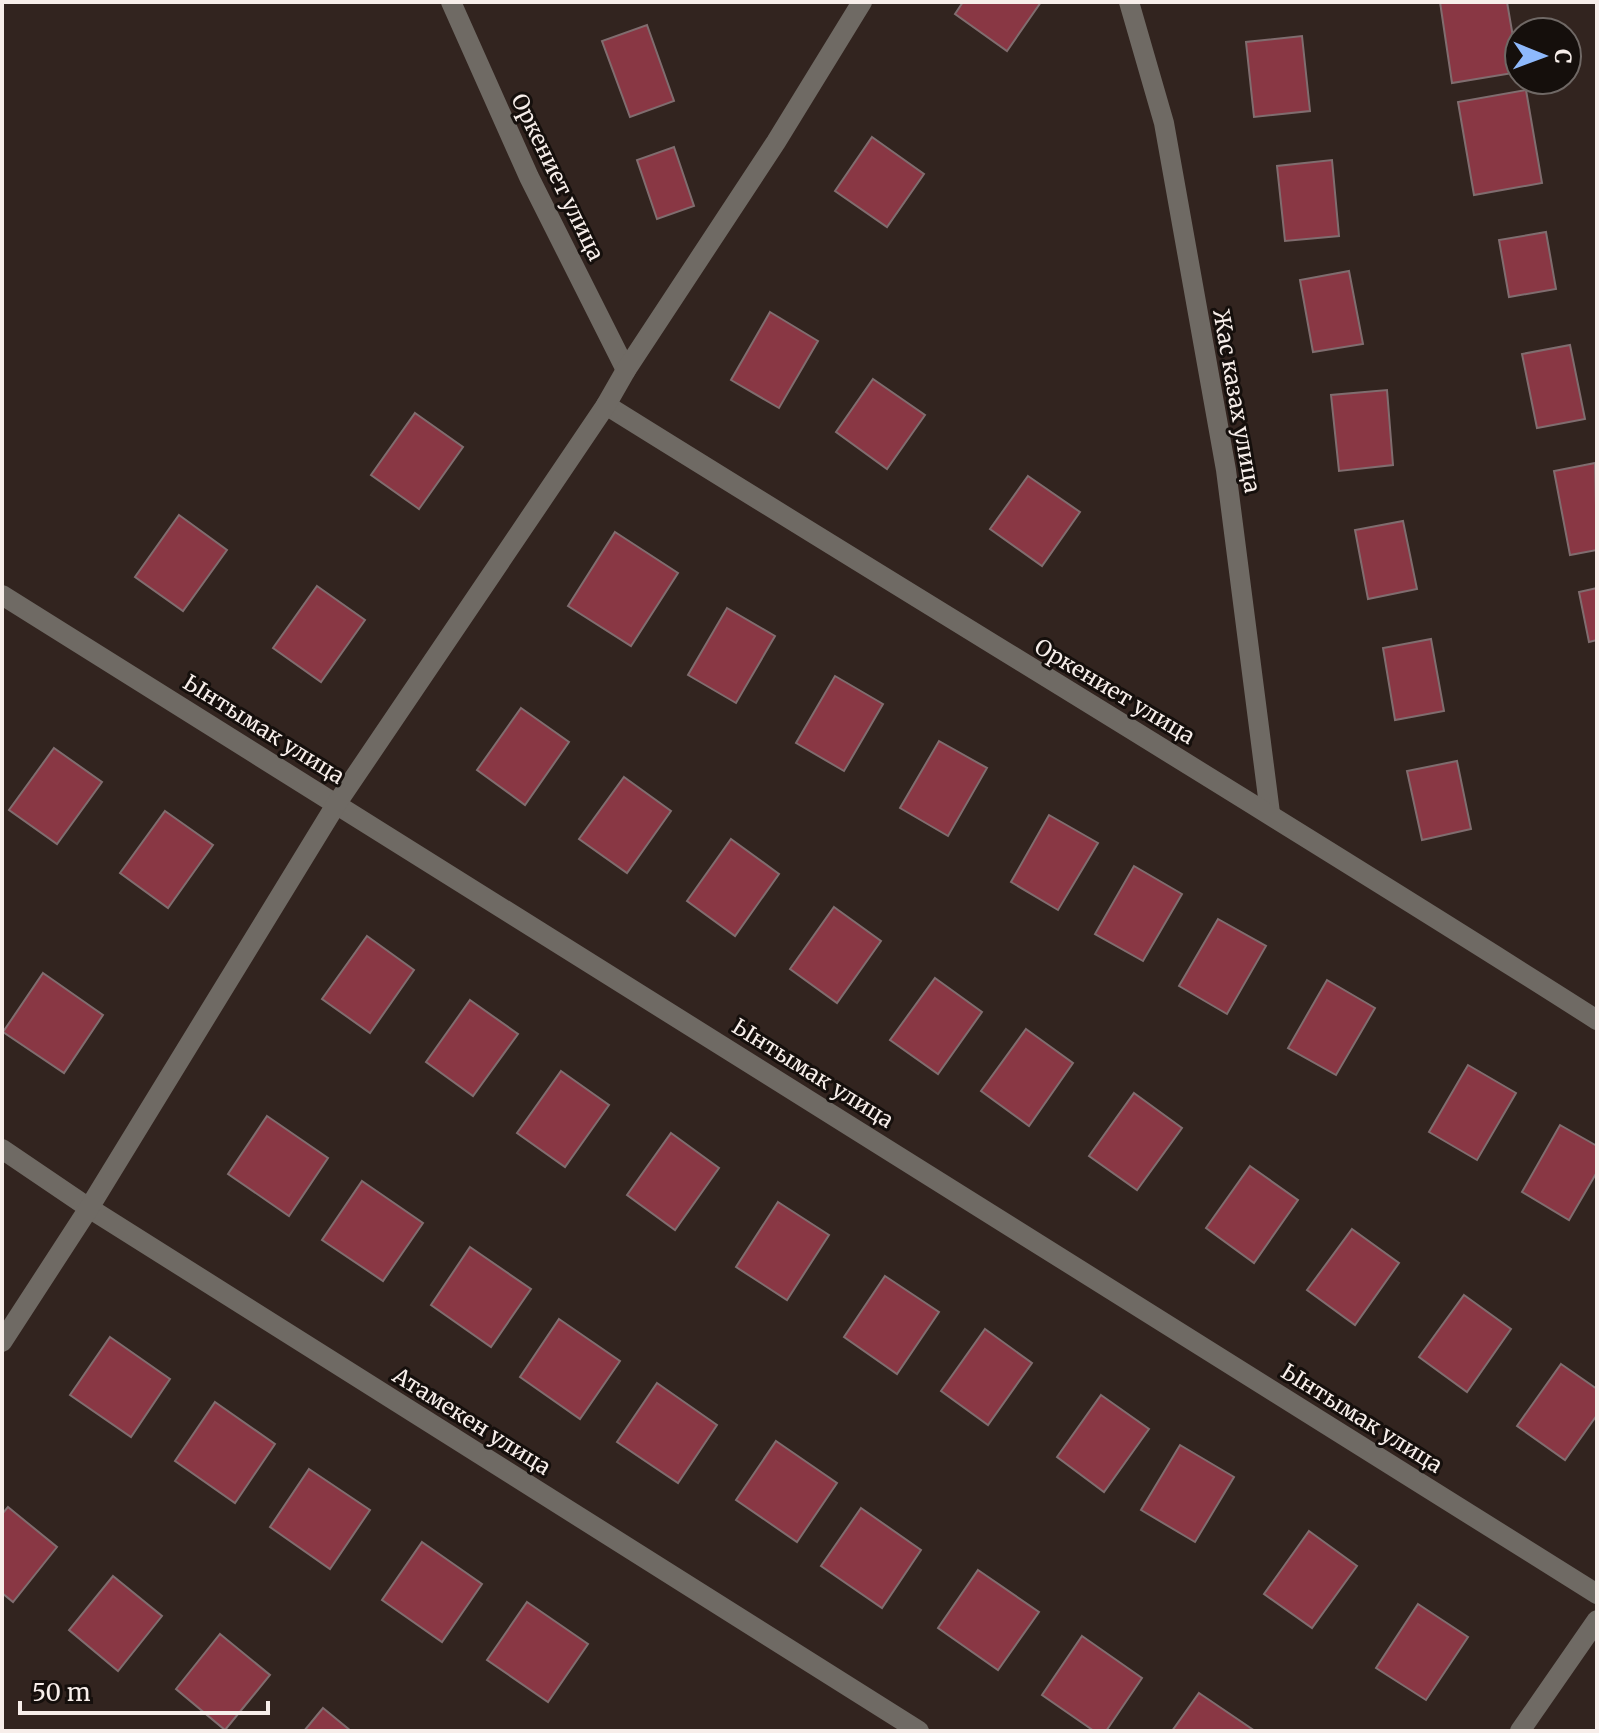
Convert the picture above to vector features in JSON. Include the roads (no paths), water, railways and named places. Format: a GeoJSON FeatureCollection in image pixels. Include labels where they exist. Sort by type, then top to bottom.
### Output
{"type":"FeatureCollection","features":[{"type":"Feature","properties":{"kind":"street","name":"Оркениет улица"},"geometry":{"type":"LineString","coordinates":[[451,2],[529,177],[626,370]]}},
{"type":"Feature","properties":{"kind":"street"},"geometry":{"type":"LineString","coordinates":[[2,1342],[89,1208],[337,803],[606,405],[776,142],[862,2]]}},
{"type":"Feature","properties":{"kind":"street","name":"Жас казах улица"},"geometry":{"type":"LineString","coordinates":[[1129,2],[1164,123],[1226,470],[1270,813]]}},
{"type":"Feature","properties":{"kind":"street","name":"Оркениет улица"},"geometry":{"type":"LineString","coordinates":[[606,405],[941,614],[1270,813],[1597,1020]]}},
{"type":"Feature","properties":{"kind":"street","name":"Ынтымак улица"},"geometry":{"type":"LineString","coordinates":[[2,595],[1597,1594]]}},
{"type":"Feature","properties":{"kind":"street","name":"Атамекен улица"},"geometry":{"type":"LineString","coordinates":[[2,1149],[89,1208],[919,1731]]}},
{"type":"Feature","properties":{"kind":"street"},"geometry":{"type":"LineString","coordinates":[[1520,1731],[1597,1620]]}}]}
